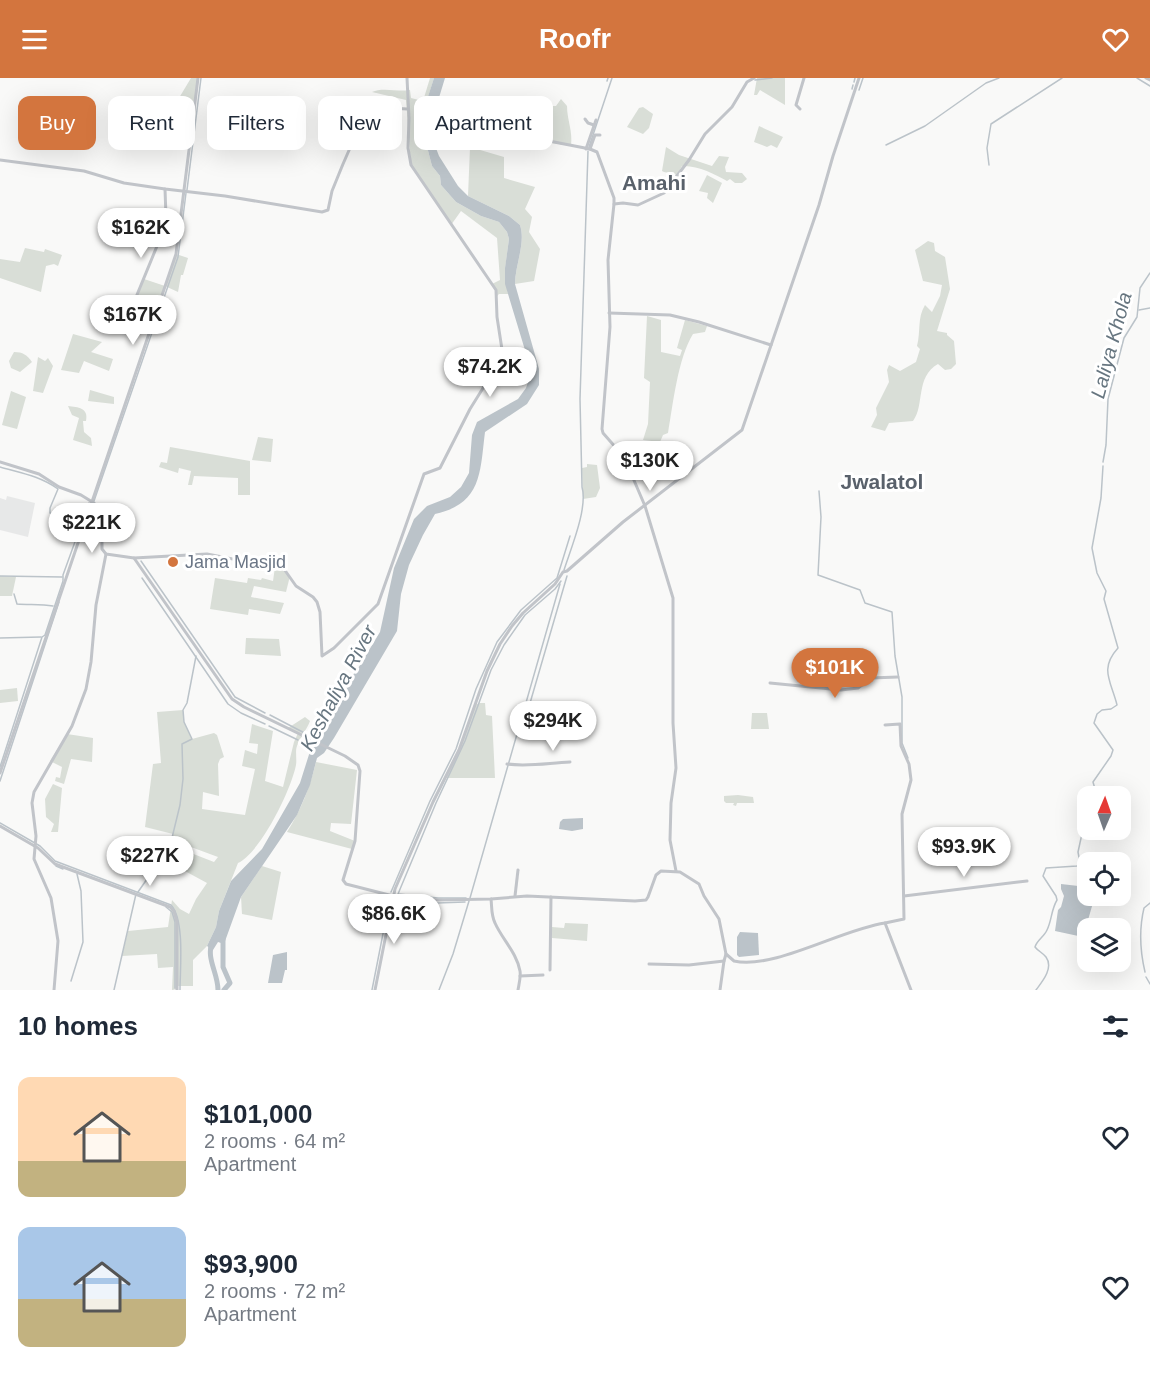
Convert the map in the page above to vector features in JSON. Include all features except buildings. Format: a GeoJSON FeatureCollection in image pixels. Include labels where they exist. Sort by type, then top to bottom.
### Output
{"type":"FeatureCollection","features":[{"type":"Feature","properties":{"kind":"street"},"geometry":{"type":"LineString","coordinates":[[0,773],[176,255],[198,78]]}},
{"type":"Feature","properties":{"kind":"street"},"geometry":{"type":"LineString","coordinates":[[0,462],[39,474],[59,487],[81,495],[91,502],[101,514],[102,549],[106,554],[134,558],[201,554],[284,569],[296,586],[317,602],[320,612],[322,656],[334,648],[378,604],[424,474],[440,468],[470,409],[503,356],[496,290],[411,165],[408,148],[407,78]]}},
{"type":"Feature","properties":{"kind":"street"},"geometry":{"type":"LineString","coordinates":[[614,204],[638,206],[664,193],[690,160],[705,134],[728,111],[744,85],[754,78]]}},
{"type":"Feature","properties":{"kind":"street"},"geometry":{"type":"LineString","coordinates":[[800,109],[796,105],[804,78]]}},
{"type":"Feature","properties":{"kind":"street"},"geometry":{"type":"LineString","coordinates":[[375,990],[393,896],[433,802],[459,750],[479,689],[500,644],[523,613],[555,585],[560,575],[742,430],[859,78]]}},
{"type":"Feature","properties":{"kind":"street"},"geometry":{"type":"LineString","coordinates":[[0,160],[84,171],[124,183],[225,195],[326,211],[330,205],[332,191],[368,107],[408,109]]}},
{"type":"Feature","properties":{"kind":"street"},"geometry":{"type":"LineString","coordinates":[[585,119],[594,125]]}},
{"type":"Feature","properties":{"kind":"street"},"geometry":{"type":"LineString","coordinates":[[588,149],[596,120]]}},
{"type":"Feature","properties":{"kind":"street"},"geometry":{"type":"LineString","coordinates":[[588,149],[595,135],[600,135]]}},
{"type":"Feature","properties":{"kind":"street"},"geometry":{"type":"LineString","coordinates":[[553,142],[597,152],[614,204],[608,260],[609,314],[606,397],[602,429],[624,457],[645,506],[673,598],[673,723],[676,768],[671,804],[670,840],[676,871]]}},
{"type":"Feature","properties":{"kind":"street"},"geometry":{"type":"LineString","coordinates":[[128,328],[132,307],[160,238],[166,217],[165,189]]}},
{"type":"Feature","properties":{"kind":"street"},"geometry":{"type":"LineString","coordinates":[[145,232],[147,236],[160,238]]}},
{"type":"Feature","properties":{"kind":"street"},"geometry":{"type":"LineString","coordinates":[[609,314],[670,315],[699,321],[772,345]]}},
{"type":"Feature","properties":{"kind":"street"},"geometry":{"type":"LineString","coordinates":[[54,990],[58,941],[51,898],[34,859],[32,803],[34,792],[72,726],[86,689],[96,605],[106,554]]}},
{"type":"Feature","properties":{"kind":"street"},"geometry":{"type":"LineString","coordinates":[[134,558],[232,699],[358,765],[360,771],[355,841],[343,880],[346,884],[393,896],[438,900],[551,896],[635,901],[646,900],[651,893],[656,875],[661,871],[676,871],[699,884],[719,920],[726,954],[720,990]]}},
{"type":"Feature","properties":{"kind":"street"},"geometry":{"type":"LineString","coordinates":[[770,683],[841,690],[858,688],[871,678],[898,677]]}},
{"type":"Feature","properties":{"kind":"street"},"geometry":{"type":"LineString","coordinates":[[649,964],[689,965],[755,961],[904,919],[902,814],[911,780],[909,764],[901,746],[900,724],[885,725]]}},
{"type":"Feature","properties":{"kind":"street"},"geometry":{"type":"LineString","coordinates":[[509,765],[537,766],[542,763],[570,762]]}},
{"type":"Feature","properties":{"kind":"street"},"geometry":{"type":"LineString","coordinates":[[0,826],[34,844],[56,864],[170,907],[174,911],[177,922],[177,990]]}},
{"type":"Feature","properties":{"kind":"street"},"geometry":{"type":"LineString","coordinates":[[515,897],[518,870]]}},
{"type":"Feature","properties":{"kind":"street"},"geometry":{"type":"LineString","coordinates":[[903,896],[1027,881]]}},
{"type":"Feature","properties":{"kind":"street"},"geometry":{"type":"LineString","coordinates":[[550,970],[551,896]]}},
{"type":"Feature","properties":{"kind":"street"},"geometry":{"type":"LineString","coordinates":[[491,899],[496,926],[516,958],[520,976],[518,990]]}},
{"type":"Feature","properties":{"kind":"street"},"geometry":{"type":"LineString","coordinates":[[885,923],[911,990]]}},
{"type":"Feature","properties":{"kind":"street"},"geometry":{"type":"LineString","coordinates":[[726,954],[734,961]]}},
{"type":"Feature","properties":{"kind":"street"},"geometry":{"type":"LineString","coordinates":[[520,976],[543,975]]}},
{"type":"Feature","properties":{"kind":"shaded area"},"geometry":{"type":"Polygon","coordinates":[[[191,78],[198,78],[195,106],[195,96],[180,96],[191,78]]]}},
{"type":"Feature","properties":{"kind":"shaded area"},"geometry":{"type":"Polygon","coordinates":[[[430,78],[434,78],[428,96],[425,96],[430,78]]]}},
{"type":"Feature","properties":{"kind":"shaded area"},"geometry":{"type":"Polygon","coordinates":[[[434,78],[445,78],[440,96],[428,96],[434,78]]]}},
{"type":"Feature","properties":{"kind":"shaded area"},"geometry":{"type":"Polygon","coordinates":[[[757,78],[785,78],[785,105],[760,90],[757,95],[754,95],[757,78]]]}},
{"type":"Feature","properties":{"kind":"shaded area"},"geometry":{"type":"Polygon","coordinates":[[[410,90],[411,98],[414,99],[414,150],[428,150],[432,166],[440,176],[441,185],[456,202],[481,216],[499,222],[507,232],[509,239],[505,269],[508,294],[499,294],[496,297],[496,290],[492,284],[500,280],[497,238],[461,211],[451,225],[411,165],[406,100],[402,99],[402,96],[372,92],[410,90]]]}},
{"type":"Feature","properties":{"kind":"shaded area"},"geometry":{"type":"Polygon","coordinates":[[[561,99],[567,106],[571,146],[553,143],[553,106],[556,106],[561,99]]]}},
{"type":"Feature","properties":{"kind":"shaded area"},"geometry":{"type":"Polygon","coordinates":[[[643,107],[653,114],[649,128],[643,134],[627,127],[639,108],[643,107]]]}},
{"type":"Feature","properties":{"kind":"shaded area"},"geometry":{"type":"Polygon","coordinates":[[[759,126],[783,137],[777,148],[754,142],[759,126]]]}},
{"type":"Feature","properties":{"kind":"shaded area"},"geometry":{"type":"Polygon","coordinates":[[[666,147],[679,155],[712,166],[719,156],[729,157],[725,167],[726,172],[742,173],[747,179],[742,183],[735,183],[706,170],[688,166],[682,166],[677,175],[664,172],[662,171],[666,147]]]}},
{"type":"Feature","properties":{"kind":"shaded area"},"geometry":{"type":"Polygon","coordinates":[[[428,150],[437,150],[458,186],[468,196],[509,216],[520,225],[522,239],[515,284],[539,369],[539,385],[527,404],[485,432],[479,473],[470,494],[462,503],[435,514],[409,565],[401,594],[397,631],[334,738],[324,753],[317,758],[310,785],[297,815],[241,897],[224,944],[218,942],[213,950],[207,946],[216,927],[219,911],[231,881],[262,849],[300,783],[312,745],[342,688],[357,670],[380,632],[394,568],[414,519],[427,506],[450,497],[461,487],[469,473],[472,435],[477,422],[518,399],[526,388],[530,376],[528,360],[505,284],[509,239],[507,232],[499,222],[481,216],[456,202],[441,185],[440,176],[432,166],[428,150]]]}},
{"type":"Feature","properties":{"kind":"shaded area"},"geometry":{"type":"Polygon","coordinates":[[[470,150],[480,150],[504,157],[504,178],[535,187],[525,209],[532,217],[529,232],[540,249],[534,281],[515,284],[522,239],[520,225],[509,216],[468,196],[470,150]]]}},
{"type":"Feature","properties":{"kind":"shaded area"},"geometry":{"type":"Polygon","coordinates":[[[707,175],[722,183],[713,203],[707,198],[708,193],[699,191],[707,175]]]}},
{"type":"Feature","properties":{"kind":"shaded area"},"geometry":{"type":"Polygon","coordinates":[[[928,241],[934,243],[935,251],[945,257],[950,289],[937,331],[947,333],[954,341],[956,364],[951,369],[945,370],[938,364],[931,370],[923,384],[919,407],[913,421],[889,423],[885,431],[871,427],[877,415],[876,408],[889,382],[887,370],[889,365],[900,371],[916,362],[920,349],[917,346],[923,310],[925,305],[932,312],[940,296],[942,285],[923,281],[915,250],[928,241]]]}},
{"type":"Feature","properties":{"kind":"shaded area"},"geometry":{"type":"Polygon","coordinates":[[[25,248],[44,252],[45,249],[62,255],[58,266],[54,264],[46,266],[41,292],[0,278],[0,259],[20,262],[25,248]]]}},
{"type":"Feature","properties":{"kind":"shaded area"},"geometry":{"type":"Polygon","coordinates":[[[176,254],[188,258],[183,275],[181,275],[178,292],[165,286],[176,254]]]}},
{"type":"Feature","properties":{"kind":"shaded area"},"geometry":{"type":"Polygon","coordinates":[[[144,279],[165,286],[151,326],[130,313],[144,279]]]}},
{"type":"Feature","properties":{"kind":"shaded area"},"geometry":{"type":"Polygon","coordinates":[[[101,304],[114,309],[113,326],[96,322],[101,304]]]}},
{"type":"Feature","properties":{"kind":"shaded area"},"geometry":{"type":"Polygon","coordinates":[[[647,316],[661,320],[661,352],[680,356],[682,350],[677,348],[685,320],[707,326],[705,332],[693,334],[683,356],[668,433],[663,435],[660,442],[643,440],[648,424],[650,382],[644,378],[647,316]]]}},
{"type":"Feature","properties":{"kind":"shaded area"},"geometry":{"type":"Polygon","coordinates":[[[73,334],[102,342],[91,352],[113,359],[109,371],[84,361],[79,373],[61,370],[73,334]]]}},
{"type":"Feature","properties":{"kind":"shaded area"},"geometry":{"type":"Polygon","coordinates":[[[14,352],[25,354],[32,362],[20,372],[11,368],[9,361],[14,352]]]}},
{"type":"Feature","properties":{"kind":"shaded area"},"geometry":{"type":"Polygon","coordinates":[[[38,357],[45,361],[48,358],[53,366],[43,393],[33,391],[38,357]]]}},
{"type":"Feature","properties":{"kind":"shaded area"},"geometry":{"type":"Polygon","coordinates":[[[90,390],[114,397],[114,404],[88,401],[90,390]]]}},
{"type":"Feature","properties":{"kind":"shaded area"},"geometry":{"type":"Polygon","coordinates":[[[11,391],[26,397],[17,429],[2,425],[11,391]]]}},
{"type":"Feature","properties":{"kind":"shaded area"},"geometry":{"type":"Polygon","coordinates":[[[68,406],[79,408],[86,413],[86,421],[83,421],[84,432],[91,438],[92,446],[73,440],[79,418],[72,415],[68,406]]]}},
{"type":"Feature","properties":{"kind":"shaded area"},"geometry":{"type":"Polygon","coordinates":[[[258,437],[273,439],[271,462],[252,460],[258,437]]]}},
{"type":"Feature","properties":{"kind":"shaded area"},"geometry":{"type":"Polygon","coordinates":[[[170,447],[250,461],[250,495],[238,495],[238,478],[194,476],[192,485],[188,485],[191,471],[179,468],[178,473],[159,467],[161,462],[167,463],[170,447]]]}},
{"type":"Feature","properties":{"kind":"shaded area"},"geometry":{"type":"Polygon","coordinates":[[[587,464],[597,465],[600,488],[596,497],[583,499],[582,468],[587,467],[587,464]]]}},
{"type":"Feature","properties":{"kind":"shaded area"},"geometry":{"type":"Polygon","coordinates":[[[7,496],[35,503],[28,537],[0,530],[0,498],[6,500],[7,496]]]}},
{"type":"Feature","properties":{"kind":"shaded area"},"geometry":{"type":"Polygon","coordinates":[[[275,567],[284,569],[290,576],[286,592],[254,586],[251,597],[284,603],[280,614],[249,609],[248,615],[210,609],[215,578],[247,583],[248,578],[273,581],[275,567]]]}},
{"type":"Feature","properties":{"kind":"shaded area"},"geometry":{"type":"Polygon","coordinates":[[[0,576],[16,577],[12,596],[0,596],[0,576]]]}},
{"type":"Feature","properties":{"kind":"shaded area"},"geometry":{"type":"Polygon","coordinates":[[[246,638],[279,639],[281,656],[245,654],[246,638]]]}},
{"type":"Feature","properties":{"kind":"shaded area"},"geometry":{"type":"Polygon","coordinates":[[[17,688],[18,701],[0,703],[0,690],[17,688]]]}},
{"type":"Feature","properties":{"kind":"shaded area"},"geometry":{"type":"Polygon","coordinates":[[[485,703],[486,715],[492,716],[495,778],[446,778],[459,750],[474,705],[485,703]]]}},
{"type":"Feature","properties":{"kind":"shaded area"},"geometry":{"type":"Polygon","coordinates":[[[183,710],[184,722],[192,739],[214,733],[217,735],[224,757],[218,764],[219,796],[203,792],[202,809],[245,815],[255,769],[242,766],[245,750],[257,754],[258,744],[249,743],[252,724],[273,731],[265,781],[283,787],[298,733],[288,728],[305,717],[310,721],[297,746],[296,765],[282,804],[256,847],[238,863],[219,911],[216,927],[207,946],[193,960],[193,986],[177,986],[177,989],[172,990],[173,967],[158,968],[157,954],[122,956],[128,931],[168,927],[172,900],[180,909],[189,914],[207,883],[172,864],[178,848],[214,862],[218,857],[172,840],[173,834],[145,827],[153,764],[161,763],[157,712],[183,710]]]}},
{"type":"Feature","properties":{"kind":"shaded area"},"geometry":{"type":"Polygon","coordinates":[[[752,713],[767,713],[769,729],[751,729],[752,713]]]}},
{"type":"Feature","properties":{"kind":"shaded area"},"geometry":{"type":"Polygon","coordinates":[[[67,734],[93,738],[92,762],[71,759],[64,784],[55,781],[56,777],[60,778],[62,767],[50,761],[67,734]]]}},
{"type":"Feature","properties":{"kind":"shaded area"},"geometry":{"type":"Polygon","coordinates":[[[316,762],[357,770],[351,824],[331,823],[330,831],[355,841],[352,849],[287,832],[305,798],[316,762]]]}},
{"type":"Feature","properties":{"kind":"shaded area"},"geometry":{"type":"Polygon","coordinates":[[[53,784],[62,788],[58,832],[51,832],[54,824],[46,817],[45,799],[53,784]]]}},
{"type":"Feature","properties":{"kind":"shaded area"},"geometry":{"type":"Polygon","coordinates":[[[724,796],[753,797],[754,803],[737,803],[736,806],[733,805],[734,803],[724,801],[724,796]]]}},
{"type":"Feature","properties":{"kind":"shaded area"},"geometry":{"type":"Polygon","coordinates":[[[583,818],[583,829],[572,831],[559,829],[563,819],[583,818]]]}},
{"type":"Feature","properties":{"kind":"shaded area"},"geometry":{"type":"Polygon","coordinates":[[[262,866],[281,872],[272,920],[242,914],[241,897],[262,866]]]}},
{"type":"Feature","properties":{"kind":"shaded area"},"geometry":{"type":"Polygon","coordinates":[[[1061,884],[1077,886],[1077,906],[1092,906],[1089,918],[1077,918],[1077,936],[1055,931],[1058,910],[1064,896],[1061,884]]]}},
{"type":"Feature","properties":{"kind":"shaded area"},"geometry":{"type":"Polygon","coordinates":[[[565,923],[588,924],[587,941],[552,938],[552,927],[564,928],[565,923]]]}},
{"type":"Feature","properties":{"kind":"shaded area"},"geometry":{"type":"Polygon","coordinates":[[[740,932],[758,933],[759,955],[739,957],[737,955],[737,937],[740,932]]]}},
{"type":"Feature","properties":{"kind":"shaded area"},"geometry":{"type":"Polygon","coordinates":[[[287,952],[287,970],[285,970],[282,983],[268,983],[273,955],[287,952]]]}},
{"type":"Feature","properties":{"kind":"waterway"},"geometry":{"type":"LineString","coordinates":[[187,190],[201,78]]}},
{"type":"Feature","properties":{"kind":"waterway"},"geometry":{"type":"LineString","coordinates":[[589,147],[612,78]]}},
{"type":"Feature","properties":{"kind":"waterway"},"geometry":{"type":"LineString","coordinates":[[755,80],[772,78]]}},
{"type":"Feature","properties":{"kind":"waterway"},"geometry":{"type":"LineString","coordinates":[[854,82],[855,78]]}},
{"type":"Feature","properties":{"kind":"waterway"},"geometry":{"type":"LineString","coordinates":[[859,90],[863,78]]}},
{"type":"Feature","properties":{"kind":"waterway"},"geometry":{"type":"LineString","coordinates":[[886,145],[925,126],[986,83],[999,78]]}},
{"type":"Feature","properties":{"kind":"waterway"},"geometry":{"type":"LineString","coordinates":[[989,165],[987,148],[991,124],[1062,78]]}},
{"type":"Feature","properties":{"kind":"waterway","name":"Laliya Khola"},"geometry":{"type":"LineString","coordinates":[[1137,78],[1150,86]]}},
{"type":"Feature","properties":{"kind":"waterway"},"geometry":{"type":"LineString","coordinates":[[852,89],[853,85]]}},
{"type":"Feature","properties":{"kind":"waterway"},"geometry":{"type":"LineString","coordinates":[[564,570],[583,506],[580,399],[588,151]]}},
{"type":"Feature","properties":{"kind":"waterway"},"geometry":{"type":"LineString","coordinates":[[94,501],[178,257],[186,193]]}},
{"type":"Feature","properties":{"kind":"waterway","name":"Laliya Khola"},"geometry":{"type":"LineString","coordinates":[[1103,462],[1108,399],[1124,338],[1137,317],[1140,288],[1150,273]]}},
{"type":"Feature","properties":{"kind":"waterway"},"geometry":{"type":"LineString","coordinates":[[1139,310],[1150,308]]}},
{"type":"Feature","properties":{"kind":"waterway"},"geometry":{"type":"LineString","coordinates":[[1094,786],[1093,782],[1113,750],[1094,723],[1097,714],[1102,710],[1111,709],[1117,705],[1108,669],[1112,655],[1118,648],[1104,599],[1106,591],[1097,573],[1092,548],[1101,498],[1103,466]]}},
{"type":"Feature","properties":{"kind":"waterway"},"geometry":{"type":"LineString","coordinates":[[0,467],[37,478],[58,489],[50,513],[80,521]]}},
{"type":"Feature","properties":{"kind":"waterway"},"geometry":{"type":"LineString","coordinates":[[819,491],[821,517],[818,575],[860,590],[865,603],[892,612],[895,656],[902,697],[902,743],[908,758]]}},
{"type":"Feature","properties":{"kind":"waterway"},"geometry":{"type":"LineString","coordinates":[[0,767],[89,503]]}},
{"type":"Feature","properties":{"kind":"waterway"},"geometry":{"type":"LineString","coordinates":[[391,892],[430,801],[456,749],[476,689],[497,642],[521,610],[557,578],[570,536]]}},
{"type":"Feature","properties":{"kind":"waterway"},"geometry":{"type":"LineString","coordinates":[[141,561],[235,697],[265,713]]}},
{"type":"Feature","properties":{"kind":"waterway"},"geometry":{"type":"LineString","coordinates":[[0,576],[62,577]]}},
{"type":"Feature","properties":{"kind":"waterway"},"geometry":{"type":"LineString","coordinates":[[528,710],[567,576]]}},
{"type":"Feature","properties":{"kind":"waterway"},"geometry":{"type":"LineString","coordinates":[[142,578],[228,704],[265,724]]}},
{"type":"Feature","properties":{"kind":"waterway"},"geometry":{"type":"LineString","coordinates":[[466,898],[398,894],[465,741],[491,670],[504,645],[525,615],[561,581]]}},
{"type":"Feature","properties":{"kind":"waterway"},"geometry":{"type":"LineString","coordinates":[[470,898],[560,584]]}},
{"type":"Feature","properties":{"kind":"waterway"},"geometry":{"type":"LineString","coordinates":[[14,594],[17,604],[53,606]]}},
{"type":"Feature","properties":{"kind":"waterway"},"geometry":{"type":"LineString","coordinates":[[0,781],[59,602]]}},
{"type":"Feature","properties":{"kind":"waterway"},"geometry":{"type":"LineString","coordinates":[[0,638],[41,637]]}},
{"type":"Feature","properties":{"kind":"waterway"},"geometry":{"type":"LineString","coordinates":[[138,892],[170,846],[180,805],[183,779],[182,744],[192,739],[184,722],[183,710],[187,703],[196,656]]}},
{"type":"Feature","properties":{"kind":"waterway"},"geometry":{"type":"LineString","coordinates":[[270,715],[316,739]]}},
{"type":"Feature","properties":{"kind":"waterway"},"geometry":{"type":"LineString","coordinates":[[523,728],[526,716]]}},
{"type":"Feature","properties":{"kind":"waterway"},"geometry":{"type":"LineString","coordinates":[[269,726],[298,740]]}},
{"type":"Feature","properties":{"kind":"waterway"},"geometry":{"type":"LineString","coordinates":[[0,823],[40,846],[55,861],[171,905],[180,933],[180,990]]}},
{"type":"Feature","properties":{"kind":"waterway"},"geometry":{"type":"LineString","coordinates":[[1036,990],[1049,966],[1046,957],[1035,947],[1047,930],[1057,900],[1043,876],[1046,868],[1077,866],[1080,863],[1078,852],[1081,840]]}},
{"type":"Feature","properties":{"kind":"waterway"},"geometry":{"type":"LineString","coordinates":[[56,866],[63,869]]}},
{"type":"Feature","properties":{"kind":"waterway"},"geometry":{"type":"LineString","coordinates":[[71,981],[83,942],[81,891],[77,874]]}},
{"type":"Feature","properties":{"kind":"waterway"},"geometry":{"type":"LineString","coordinates":[[114,990],[136,894]]}},
{"type":"Feature","properties":{"kind":"waterway"},"geometry":{"type":"LineString","coordinates":[[372,990],[390,898]]}},
{"type":"Feature","properties":{"kind":"waterway"},"geometry":{"type":"LineString","coordinates":[[396,899],[437,903],[465,902]]}},
{"type":"Feature","properties":{"kind":"waterway"},"geometry":{"type":"LineString","coordinates":[[439,990],[469,901]]}},
{"type":"Feature","properties":{"kind":"waterway"},"geometry":{"type":"LineString","coordinates":[[1145,972],[1141,948],[1141,924],[1144,908],[1150,903]]}},
{"type":"Feature","properties":{"kind":"waterway"},"geometry":{"type":"LineString","coordinates":[[166,907],[172,912],[175,922],[175,988]]}},
{"type":"Feature","properties":{"kind":"waterway","name":"Keshaliya River"},"geometry":{"type":"LineString","coordinates":[[223,937],[223,967],[230,983],[224,990]]}},
{"type":"Feature","properties":{"kind":"waterway","name":"Keshaliya River"},"geometry":{"type":"LineString","coordinates":[[212,942],[210,954],[218,990]]}},
{"type":"Feature","properties":{"kind":"waterway"},"geometry":{"type":"LineString","coordinates":[[1146,977],[1150,984]]}},
{"type":"Feature","properties":{"kind":"place","name":"Jama Masjid"},"geometry":{"type":"Point","coordinates":[173,562]}},
{"type":"Feature","properties":{"kind":"district","name":"Amahi"},"geometry":{"type":"Point","coordinates":[654,183]}},
{"type":"Feature","properties":{"kind":"district","name":"Jwalatol"},"geometry":{"type":"Point","coordinates":[882,482]}}]}
